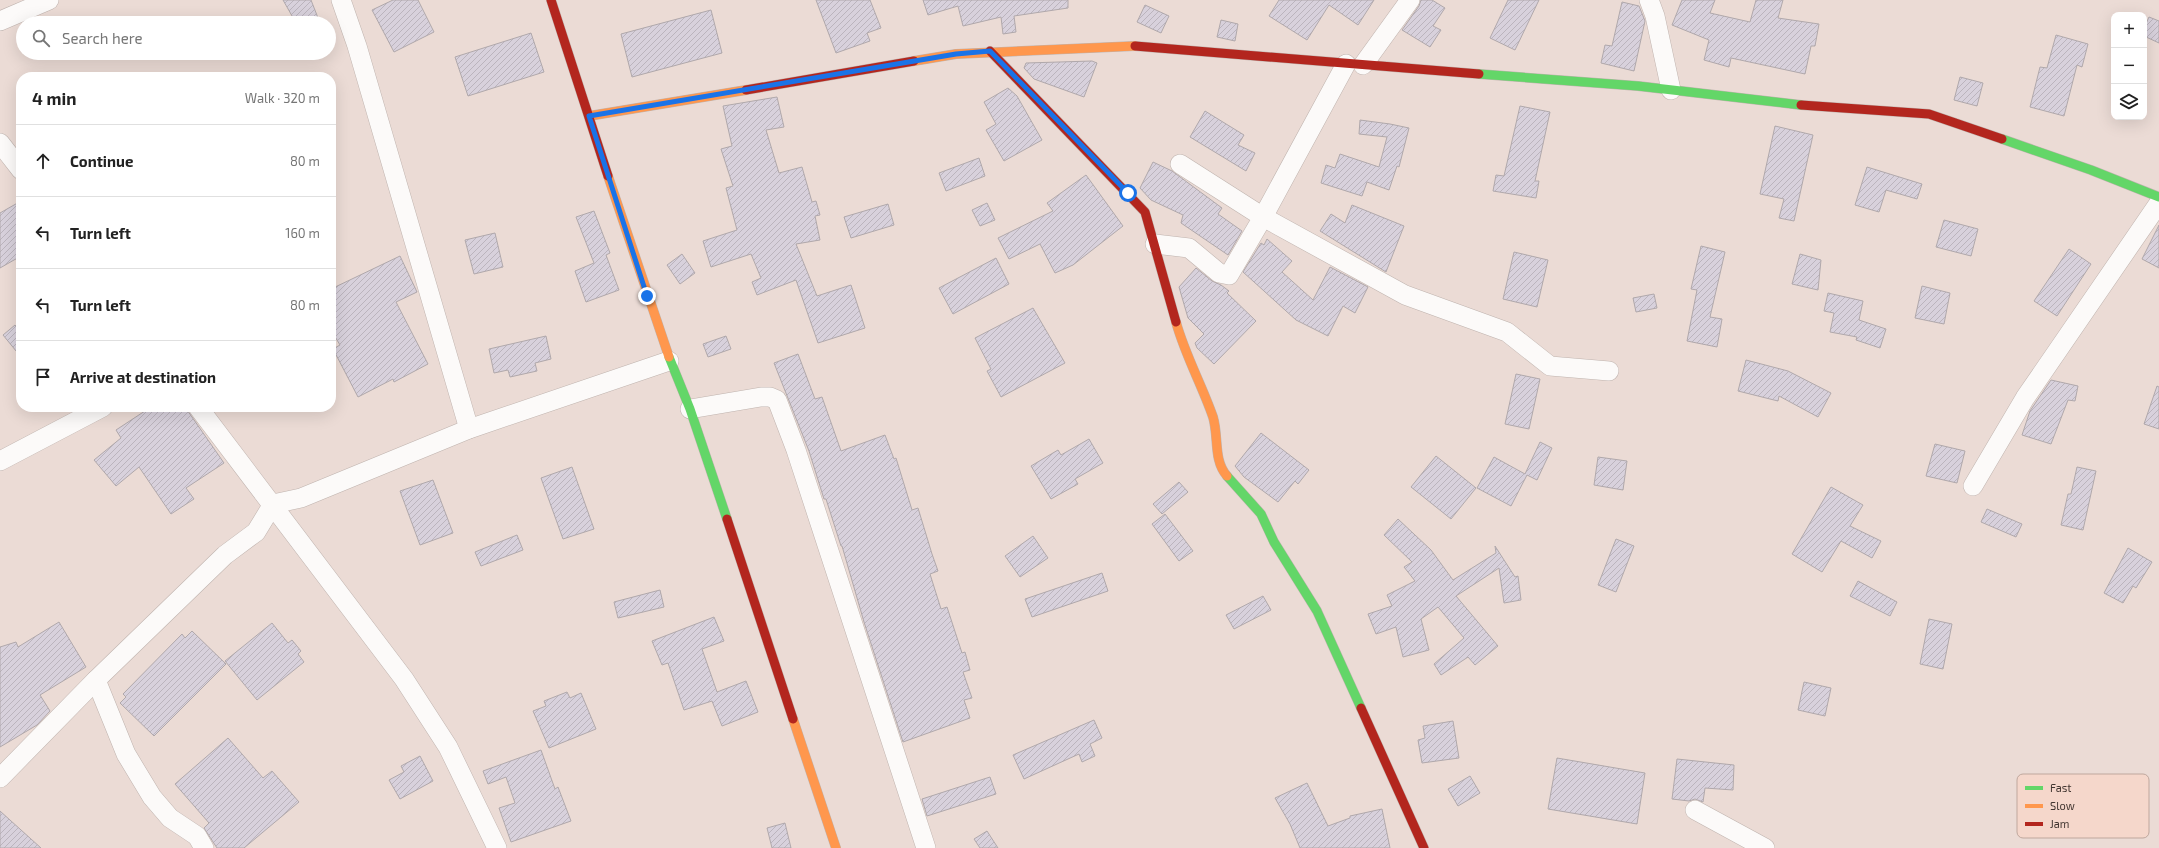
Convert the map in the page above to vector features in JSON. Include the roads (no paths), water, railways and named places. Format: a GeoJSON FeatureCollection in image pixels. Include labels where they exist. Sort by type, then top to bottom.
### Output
{"type":"FeatureCollection","features":[{"type":"Feature","properties":{"kind":"street"},"geometry":{"type":"LineString","coordinates":[[0,21],[49,0]]}},
{"type":"Feature","properties":{"kind":"street"},"geometry":{"type":"LineString","coordinates":[[341,0],[357,46],[469,429]]}},
{"type":"Feature","properties":{"kind":"street"},"geometry":{"type":"LineString","coordinates":[[551,0],[669,361],[690,409],[836,848]]}},
{"type":"Feature","properties":{"kind":"street"},"geometry":{"type":"LineString","coordinates":[[1155,244],[1189,248],[1219,273],[1229,275],[1354,65],[1410,0]]}},
{"type":"Feature","properties":{"kind":"street"},"geometry":{"type":"LineString","coordinates":[[1649,0],[1655,16],[1671,90]]}},
{"type":"Feature","properties":{"kind":"street"},"geometry":{"type":"LineString","coordinates":[[589,116],[956,54],[990,51],[1140,46],[1354,65],[1671,90],[1829,108],[1929,114],[2091,170],[2159,196]]}},
{"type":"Feature","properties":{"kind":"street"},"geometry":{"type":"LineString","coordinates":[[990,51],[1119,184],[1144,212],[1155,244],[1182,346],[1214,418],[1220,468],[1260,514],[1274,542],[1318,611],[1424,848]]}},
{"type":"Feature","properties":{"kind":"street"},"geometry":{"type":"LineString","coordinates":[[0,143],[16,164]]}},
{"type":"Feature","properties":{"kind":"street"},"geometry":{"type":"LineString","coordinates":[[1180,164],[1263,217],[1405,295],[1507,332],[1550,366],[1609,371]]}},
{"type":"Feature","properties":{"kind":"street"},"geometry":{"type":"LineString","coordinates":[[1973,486],[2025,398],[2159,203]]}},
{"type":"Feature","properties":{"kind":"street"},"geometry":{"type":"LineString","coordinates":[[0,778],[96,680],[225,555],[256,532],[273,504],[301,498],[469,429],[669,361]]}},
{"type":"Feature","properties":{"kind":"street"},"geometry":{"type":"LineString","coordinates":[[690,409],[761,397],[770,397],[777,400],[796,450],[926,848]]}},
{"type":"Feature","properties":{"kind":"street"},"geometry":{"type":"LineString","coordinates":[[0,461],[93,412]]}},
{"type":"Feature","properties":{"kind":"street"},"geometry":{"type":"LineString","coordinates":[[202,412],[404,679],[448,747],[497,848]]}},
{"type":"Feature","properties":{"kind":"street"},"geometry":{"type":"LineString","coordinates":[[96,680],[126,754],[152,797],[170,818],[196,836],[204,848]]}},
{"type":"Feature","properties":{"kind":"street"},"geometry":{"type":"LineString","coordinates":[[1695,810],[1765,848]]}}]}
